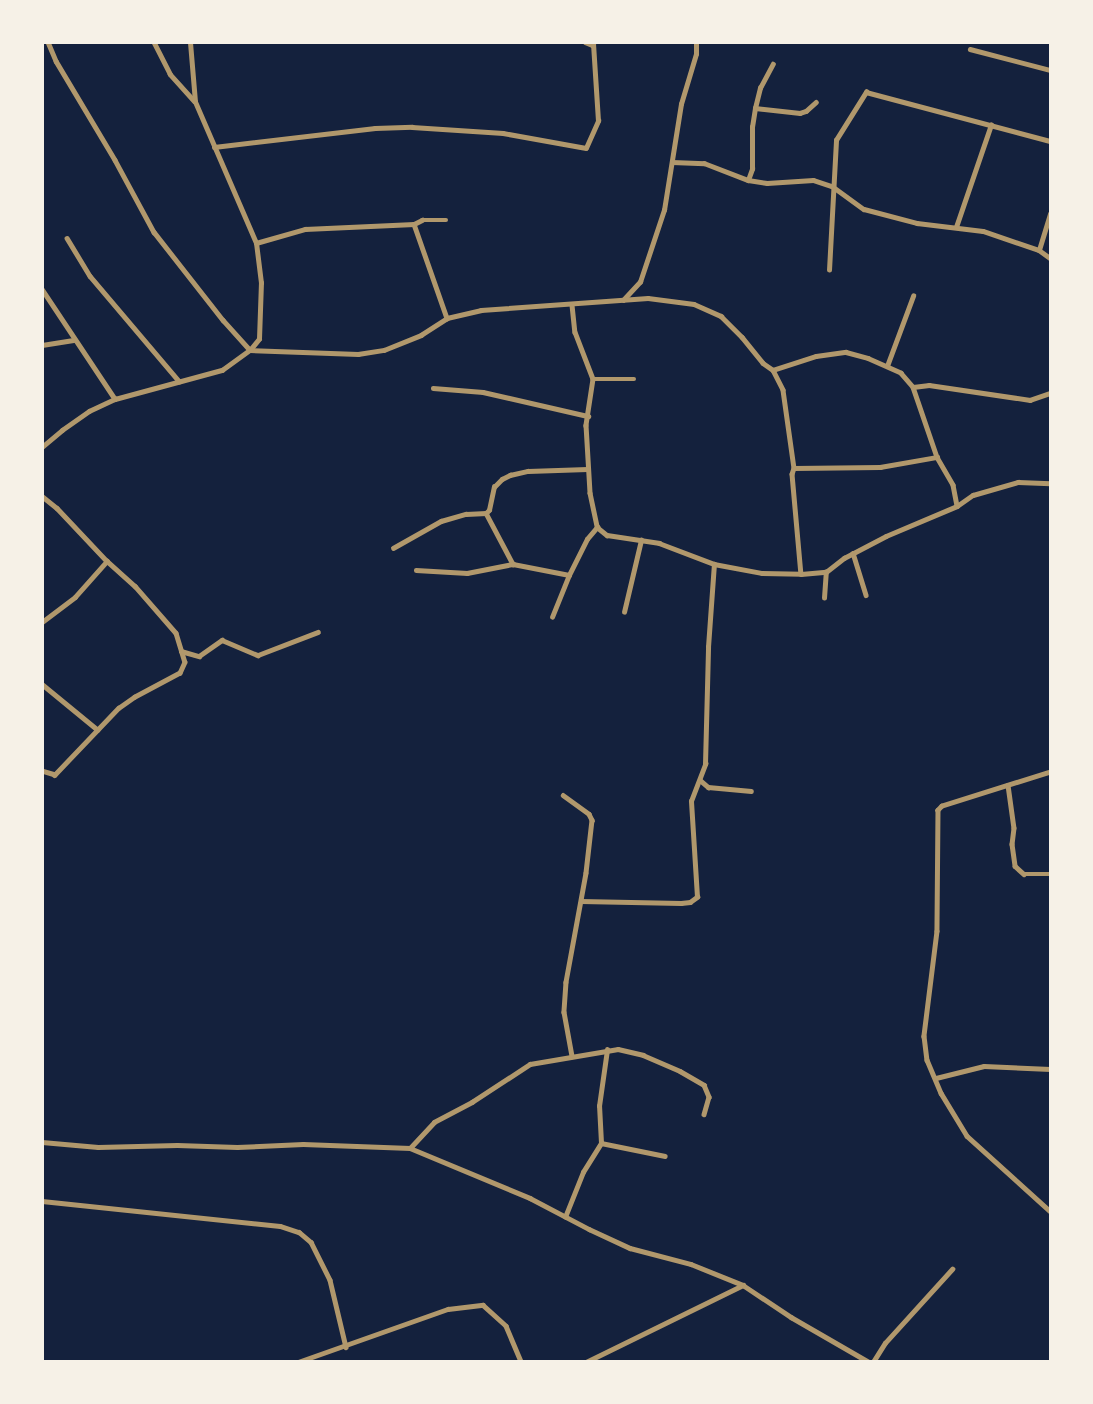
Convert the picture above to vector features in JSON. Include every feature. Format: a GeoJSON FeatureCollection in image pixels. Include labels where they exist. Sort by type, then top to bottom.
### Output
{"type":"FeatureCollection","features":[{"type":"Feature","properties":{"kind":"street"},"geometry":{"type":"LineString","coordinates":[[48,42],[56,61],[115,160],[154,232],[223,320],[250,350],[358,354],[384,350],[421,335],[447,318],[481,310],[572,305],[648,298],[694,304],[721,316],[742,337],[763,363],[773,370],[783,390],[794,468],[792,474],[801,574]]}},
{"type":"Feature","properties":{"kind":"street"},"geometry":{"type":"LineString","coordinates":[[154,42],[170,74],[195,102]]}},
{"type":"Feature","properties":{"kind":"street"},"geometry":{"type":"LineString","coordinates":[[42,447],[89,411],[115,399],[222,370],[250,350],[259,339],[261,282],[256,243],[195,102],[190,42]]}},
{"type":"Feature","properties":{"kind":"street"},"geometry":{"type":"LineString","coordinates":[[214,147],[375,128],[412,127],[503,133],[586,148],[598,121],[594,43],[585,42]]}},
{"type":"Feature","properties":{"kind":"street"},"geometry":{"type":"LineString","coordinates":[[623,300],[640,282],[648,265],[664,210],[681,104],[696,54],[696,42]]}},
{"type":"Feature","properties":{"kind":"street"},"geometry":{"type":"LineString","coordinates":[[970,49],[1050,70]]}},
{"type":"Feature","properties":{"kind":"street"},"geometry":{"type":"LineString","coordinates":[[748,180],[752,169],[752,127],[755,108],[760,88],[774,64]]}},
{"type":"Feature","properties":{"kind":"street"},"geometry":{"type":"LineString","coordinates":[[829,270],[832,186],[836,140],[861,97],[866,92],[1050,141]]}},
{"type":"Feature","properties":{"kind":"street"},"geometry":{"type":"LineString","coordinates":[[755,108],[800,113],[806,111],[816,102]]}},
{"type":"Feature","properties":{"kind":"street"},"geometry":{"type":"LineString","coordinates":[[956,227],[992,125]]}},
{"type":"Feature","properties":{"kind":"street"},"geometry":{"type":"LineString","coordinates":[[672,162],[704,163],[748,180],[767,182],[813,180],[832,186],[864,209],[917,223],[983,231],[1039,250],[1050,258]]}},
{"type":"Feature","properties":{"kind":"street"},"geometry":{"type":"LineString","coordinates":[[1039,250],[1050,214]]}},
{"type":"Feature","properties":{"kind":"street"},"geometry":{"type":"LineString","coordinates":[[256,243],[305,230],[414,224],[422,220],[446,220]]}},
{"type":"Feature","properties":{"kind":"street"},"geometry":{"type":"LineString","coordinates":[[414,224],[447,318]]}},
{"type":"Feature","properties":{"kind":"street"},"geometry":{"type":"LineString","coordinates":[[67,238],[90,276],[179,381]]}},
{"type":"Feature","properties":{"kind":"street"},"geometry":{"type":"LineString","coordinates":[[42,289],[115,399]]}},
{"type":"Feature","properties":{"kind":"street"},"geometry":{"type":"LineString","coordinates":[[887,366],[913,296]]}},
{"type":"Feature","properties":{"kind":"street"},"geometry":{"type":"LineString","coordinates":[[572,305],[575,332],[593,379],[586,425],[588,469],[597,527],[607,535],[659,543],[714,564],[762,573],[801,574],[826,572],[853,553],[886,536],[957,506],[973,495],[998,486],[1018,482],[1050,483]]}},
{"type":"Feature","properties":{"kind":"street"},"geometry":{"type":"LineString","coordinates":[[42,345],[75,340]]}},
{"type":"Feature","properties":{"kind":"street"},"geometry":{"type":"LineString","coordinates":[[773,370],[816,356],[846,352],[887,366],[901,373],[913,387],[936,457],[952,485],[957,506]]}},
{"type":"Feature","properties":{"kind":"street"},"geometry":{"type":"LineString","coordinates":[[593,379],[634,379]]}},
{"type":"Feature","properties":{"kind":"street"},"geometry":{"type":"LineString","coordinates":[[913,387],[929,385],[1030,400],[1050,393]]}},
{"type":"Feature","properties":{"kind":"street"},"geometry":{"type":"LineString","coordinates":[[433,388],[483,392],[588,416]]}},
{"type":"Feature","properties":{"kind":"street"},"geometry":{"type":"LineString","coordinates":[[794,468],[880,467],[936,457]]}},
{"type":"Feature","properties":{"kind":"street"},"geometry":{"type":"LineString","coordinates":[[486,513],[489,510],[494,488],[502,479],[510,475],[528,471],[588,469]]}},
{"type":"Feature","properties":{"kind":"street"},"geometry":{"type":"LineString","coordinates":[[42,496],[57,508],[107,561],[135,586],[176,633],[185,662],[180,674],[136,697],[120,708],[54,775],[42,771]]}},
{"type":"Feature","properties":{"kind":"street"},"geometry":{"type":"LineString","coordinates":[[393,548],[441,521],[466,514],[486,513]]}},
{"type":"Feature","properties":{"kind":"street"},"geometry":{"type":"LineString","coordinates":[[486,513],[513,564]]}},
{"type":"Feature","properties":{"kind":"street"},"geometry":{"type":"LineString","coordinates":[[552,617],[569,575],[587,539],[597,527]]}},
{"type":"Feature","properties":{"kind":"street"},"geometry":{"type":"LineString","coordinates":[[624,612],[641,540]]}},
{"type":"Feature","properties":{"kind":"street"},"geometry":{"type":"LineString","coordinates":[[853,553],[866,595]]}},
{"type":"Feature","properties":{"kind":"street"},"geometry":{"type":"LineString","coordinates":[[42,622],[75,597],[107,561]]}},
{"type":"Feature","properties":{"kind":"street"},"geometry":{"type":"LineString","coordinates":[[416,570],[467,573],[513,564],[569,575]]}},
{"type":"Feature","properties":{"kind":"street"},"geometry":{"type":"LineString","coordinates":[[580,901],[681,903],[690,902],[697,897],[691,801],[705,764],[708,647],[714,564]]}},
{"type":"Feature","properties":{"kind":"street"},"geometry":{"type":"LineString","coordinates":[[824,598],[826,572]]}},
{"type":"Feature","properties":{"kind":"street"},"geometry":{"type":"LineString","coordinates":[[181,651],[199,656],[222,640],[258,655],[318,632]]}},
{"type":"Feature","properties":{"kind":"street"},"geometry":{"type":"LineString","coordinates":[[42,684],[98,730]]}},
{"type":"Feature","properties":{"kind":"street"},"geometry":{"type":"LineString","coordinates":[[1050,772],[942,806],[938,810],[937,931],[925,1011],[924,1036],[927,1060],[941,1093],[967,1136],[1050,1211]]}},
{"type":"Feature","properties":{"kind":"street"},"geometry":{"type":"LineString","coordinates":[[700,780],[708,787],[751,791]]}},
{"type":"Feature","properties":{"kind":"street"},"geometry":{"type":"LineString","coordinates":[[1008,785],[1014,828],[1012,844],[1015,866],[1024,874],[1050,874]]}},
{"type":"Feature","properties":{"kind":"street"},"geometry":{"type":"LineString","coordinates":[[563,795],[589,814],[592,820],[592,832],[566,989],[564,1012],[572,1056]]}},
{"type":"Feature","properties":{"kind":"street"},"geometry":{"type":"LineString","coordinates":[[410,1148],[434,1122],[472,1102],[530,1064],[607,1050],[618,1049],[643,1055],[680,1071],[704,1085],[709,1097],[704,1114]]}},
{"type":"Feature","properties":{"kind":"street"},"geometry":{"type":"LineString","coordinates":[[565,1217],[584,1172],[601,1143],[599,1106],[607,1050]]}},
{"type":"Feature","properties":{"kind":"street"},"geometry":{"type":"LineString","coordinates":[[936,1078],[984,1066],[1050,1069]]}},
{"type":"Feature","properties":{"kind":"street"},"geometry":{"type":"LineString","coordinates":[[42,1142],[98,1147],[177,1145],[237,1147],[304,1144],[410,1148],[530,1198],[630,1248],[691,1264],[743,1285],[791,1317],[869,1362]]}},
{"type":"Feature","properties":{"kind":"street"},"geometry":{"type":"LineString","coordinates":[[601,1143],[665,1156]]}},
{"type":"Feature","properties":{"kind":"street"},"geometry":{"type":"LineString","coordinates":[[42,1201],[280,1226],[299,1232],[311,1242],[330,1280],[346,1347]]}},
{"type":"Feature","properties":{"kind":"street"},"geometry":{"type":"LineString","coordinates":[[873,1362],[885,1343],[952,1269]]}},
{"type":"Feature","properties":{"kind":"street"},"geometry":{"type":"LineString","coordinates":[[586,1362],[743,1285]]}},
{"type":"Feature","properties":{"kind":"street"},"geometry":{"type":"LineString","coordinates":[[298,1362],[346,1347],[448,1309],[482,1305],[506,1326],[521,1362]]}}]}
